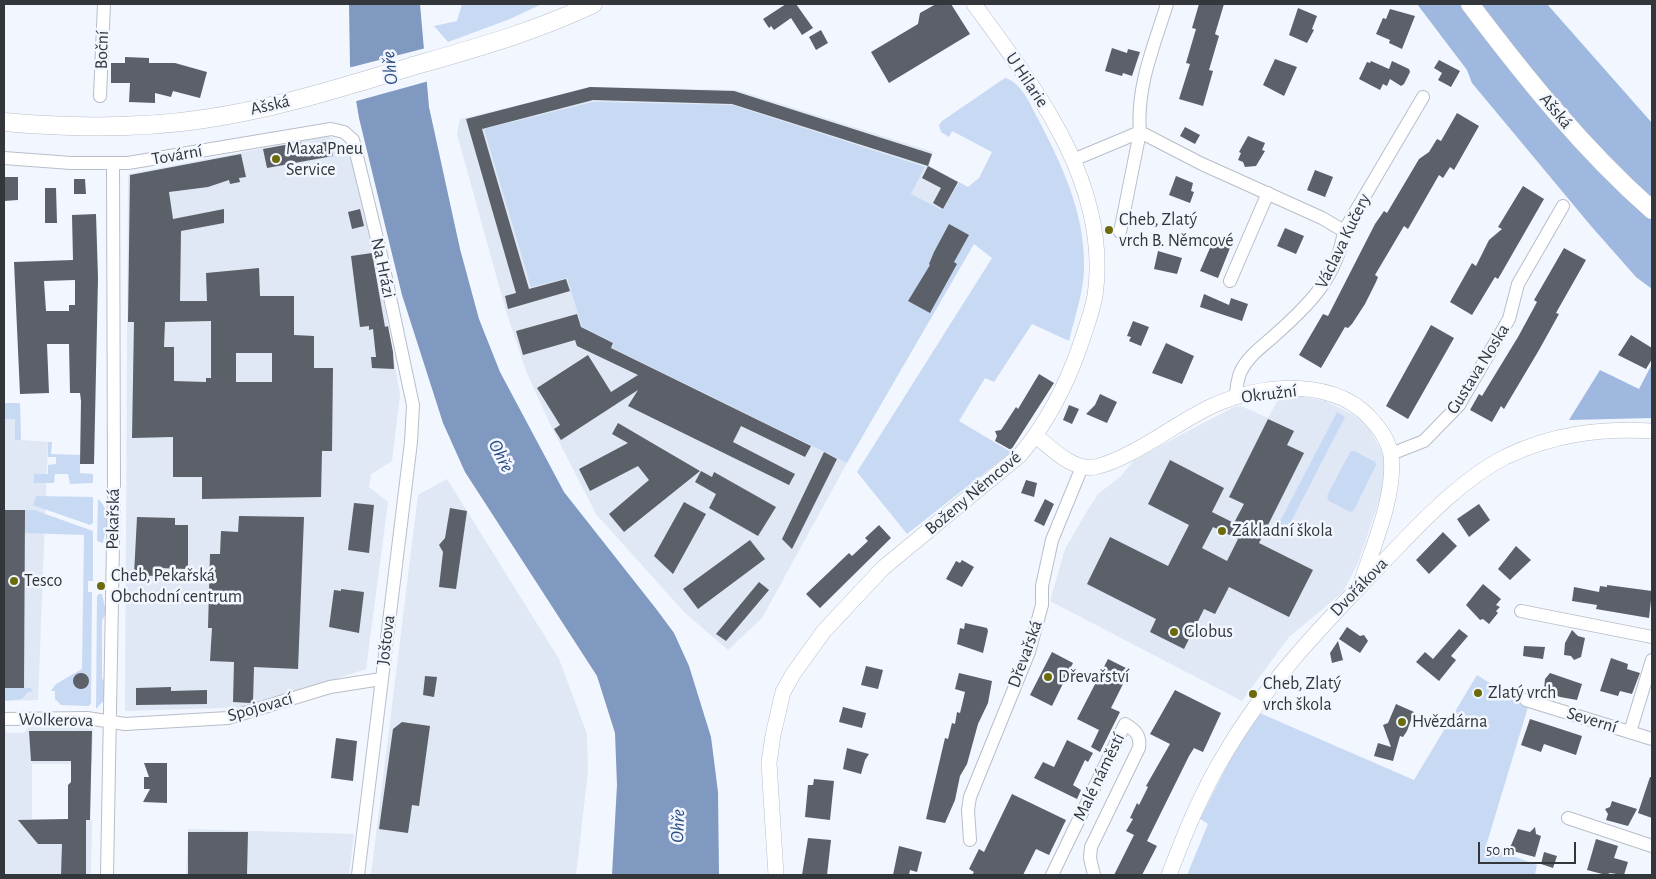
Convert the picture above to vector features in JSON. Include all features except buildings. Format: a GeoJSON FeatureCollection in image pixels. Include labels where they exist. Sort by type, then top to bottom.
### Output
{"type":"FeatureCollection","features":[{"type":"Feature","properties":{"kind":"main road","name":"Ašská"},"geometry":{"type":"LineString","coordinates":[[527,30],[565,4]]}},
{"type":"Feature","properties":{"kind":"main road","name":"Ašská"},"geometry":{"type":"LineString","coordinates":[[4,122],[100,127],[178,122],[268,107],[436,60],[527,30],[593,4]]}},
{"type":"Feature","properties":{"kind":"main road","name":"Ašská"},"geometry":{"type":"LineString","coordinates":[[1470,4],[1559,116],[1598,159],[1652,210]]}},
{"type":"Feature","properties":{"kind":"street","name":"Boční"},"geometry":{"type":"LineString","coordinates":[[100,96],[104,4]]}},
{"type":"Feature","properties":{"kind":"street","name":"U Hilarie"},"geometry":{"type":"LineString","coordinates":[[974,4],[1045,105],[1073,160]]}},
{"type":"Feature","properties":{"kind":"street"},"geometry":{"type":"LineString","coordinates":[[1120,232],[1140,132],[1138,110],[1142,85],[1167,4]]}},
{"type":"Feature","properties":{"kind":"street","name":"Václava Kučery"},"geometry":{"type":"LineString","coordinates":[[1235,398],[1240,372],[1252,356],[1306,308],[1317,294],[1341,253],[1344,231],[1423,97]]}},
{"type":"Feature","properties":{"kind":"street","name":"Tovární"},"geometry":{"type":"LineString","coordinates":[[4,158],[113,163],[140,162],[324,130],[335,130],[348,134]]}},
{"type":"Feature","properties":{"kind":"street"},"geometry":{"type":"LineString","coordinates":[[1073,160],[1140,132],[1202,164],[1344,231]]}},
{"type":"Feature","properties":{"kind":"street","name":"Na Hrázi"},"geometry":{"type":"LineString","coordinates":[[348,134],[355,145],[360,164],[413,405]]}},
{"type":"Feature","properties":{"kind":"street","name":"Boženy Němcové"},"geometry":{"type":"LineString","coordinates":[[776,875],[770,763],[773,735],[781,701],[793,674],[824,631],[883,568],[1020,455],[1036,436],[1059,396],[1076,357],[1095,297],[1097,275],[1096,247],[1088,201],[1073,160]]}},
{"type":"Feature","properties":{"kind":"street","name":"Pekařská"},"geometry":{"type":"LineString","coordinates":[[107,875],[108,721],[114,490],[113,163]]}},
{"type":"Feature","properties":{"kind":"street"},"geometry":{"type":"LineString","coordinates":[[1230,280],[1268,194]]}},
{"type":"Feature","properties":{"kind":"street","name":"Gustava Noska"},"geometry":{"type":"LineString","coordinates":[[1391,454],[1424,441],[1458,405],[1509,319],[1518,284],[1564,206]]}},
{"type":"Feature","properties":{"kind":"street","name":"Okružní"},"geometry":{"type":"LineString","coordinates":[[1082,467],[1094,467],[1121,456],[1197,414],[1235,398],[1256,392],[1294,388],[1331,394],[1353,403],[1370,417],[1383,434],[1391,454],[1391,481],[1359,587]]}},
{"type":"Feature","properties":{"kind":"street","name":"Joštova"},"geometry":{"type":"LineString","coordinates":[[358,875],[380,679],[411,442],[413,405]]}},
{"type":"Feature","properties":{"kind":"street","name":"Dvořákova"},"geometry":{"type":"LineString","coordinates":[[1169,875],[1186,830],[1226,752],[1253,711],[1292,660],[1359,587],[1447,500],[1470,480],[1504,458],[1534,444],[1577,433],[1619,429],[1652,431]]}},
{"type":"Feature","properties":{"kind":"street"},"geometry":{"type":"LineString","coordinates":[[1036,436],[1068,460],[1082,467]]}},
{"type":"Feature","properties":{"kind":"street","name":"Dřevařská"},"geometry":{"type":"LineString","coordinates":[[970,840],[968,810],[970,797],[1029,652],[1042,605],[1042,586],[1052,540],[1082,467]]}},
{"type":"Feature","properties":{"kind":"street"},"geometry":{"type":"LineString","coordinates":[[1521,611],[1652,637]]}},
{"type":"Feature","properties":{"kind":"street","name":"Severní"},"geometry":{"type":"LineString","coordinates":[[1630,732],[1652,660]]}},
{"type":"Feature","properties":{"kind":"street","name":"Spojovací"},"geometry":{"type":"LineString","coordinates":[[108,721],[124,724],[228,718],[330,687],[380,679]]}},
{"type":"Feature","properties":{"kind":"street","name":"Severní"},"geometry":{"type":"LineString","coordinates":[[1526,700],[1652,739]]}},
{"type":"Feature","properties":{"kind":"street","name":"Wolkerova"},"geometry":{"type":"LineString","coordinates":[[4,719],[87,718],[108,721]]}},
{"type":"Feature","properties":{"kind":"street","name":"Malé náměstí"},"geometry":{"type":"LineString","coordinates":[[1052,875],[1125,724],[1135,731],[1139,737],[1139,748],[1091,847],[1090,858],[1094,875]]}},
{"type":"Feature","properties":{"kind":"street"},"geometry":{"type":"LineString","coordinates":[[1568,818],[1652,846]]}},
{"type":"Feature","properties":{"kind":"shaded area"},"geometry":{"type":"Polygon","coordinates":[[[462,4],[542,4],[510,19],[448,42],[434,26],[457,21],[462,4]]]}},
{"type":"Feature","properties":{"kind":"shaded area"},"geometry":{"type":"Polygon","coordinates":[[[1417,4],[1547,4],[1652,123],[1652,289],[1636,277],[1591,226],[1472,83],[1467,70],[1417,4]]]}},
{"type":"Feature","properties":{"kind":"shaded area"},"geometry":{"type":"Polygon","coordinates":[[[1005,78],[1016,84],[1029,101],[1070,188],[1076,206],[1083,244],[1084,273],[1081,292],[1069,341],[1032,324],[994,382],[985,378],[959,421],[1011,452],[907,534],[857,472],[992,258],[974,244],[847,463],[612,348],[614,343],[582,327],[567,278],[531,287],[484,129],[593,102],[732,105],[925,167],[911,194],[943,210],[959,182],[968,187],[979,178],[992,152],[952,131],[949,137],[941,132],[939,125],[942,121],[1005,78]]]}},
{"type":"Feature","properties":{"kind":"shaded area"},"geometry":{"type":"Polygon","coordinates":[[[593,87],[737,90],[933,152],[929,166],[959,182],[944,210],[911,194],[925,167],[567,278],[582,327],[614,343],[612,348],[847,463],[762,618],[728,650],[684,612],[596,514],[551,426],[526,371],[506,311],[457,134],[460,119],[593,87]]]}},
{"type":"Feature","properties":{"kind":"shaded area"},"geometry":{"type":"Polygon","coordinates":[[[328,136],[350,148],[375,252],[400,395],[392,461],[371,474],[369,487],[388,502],[366,669],[250,707],[125,711],[128,174],[328,136]]]}},
{"type":"Feature","properties":{"kind":"shaded area"},"geometry":{"type":"Polygon","coordinates":[[[1652,364],[1652,418],[1569,420],[1600,370],[1639,389],[1652,364]]]}},
{"type":"Feature","properties":{"kind":"shaded area","name":"Základní škola"},"geometry":{"type":"Polygon","coordinates":[[[1296,396],[1326,401],[1352,414],[1367,425],[1383,453],[1386,470],[1382,492],[1358,563],[1343,592],[1289,637],[1242,701],[1050,601],[1065,549],[1086,513],[1098,494],[1121,476],[1135,459],[1234,407],[1241,406],[1268,418],[1279,398],[1296,396]]]}},
{"type":"Feature","properties":{"kind":"shaded area"},"geometry":{"type":"Polygon","coordinates":[[[4,403],[20,403],[21,440],[48,442],[38,700],[4,701],[4,403]]]}},
{"type":"Feature","properties":{"kind":"shaded area"},"geometry":{"type":"Polygon","coordinates":[[[4,403],[20,403],[21,440],[15,440],[15,419],[4,419],[4,403]]]}},
{"type":"Feature","properties":{"kind":"shaded area"},"geometry":{"type":"Polygon","coordinates":[[[1337,412],[1345,417],[1283,537],[1274,533],[1337,412]]]}},
{"type":"Feature","properties":{"kind":"shaded area"},"geometry":{"type":"Polygon","coordinates":[[[48,442],[52,442],[51,454],[80,455],[80,473],[93,474],[93,483],[70,484],[68,474],[55,474],[54,483],[34,483],[34,474],[48,474],[48,465],[56,464],[56,457],[48,457],[48,442]]]}},
{"type":"Feature","properties":{"kind":"shaded area"},"geometry":{"type":"Polygon","coordinates":[[[1354,451],[1375,462],[1376,465],[1354,510],[1350,512],[1329,501],[1327,496],[1350,452],[1354,451]]]}},
{"type":"Feature","properties":{"kind":"shaded area"},"geometry":{"type":"Polygon","coordinates":[[[447,479],[559,659],[587,734],[588,771],[576,875],[371,875],[418,495],[447,479]]]}},
{"type":"Feature","properties":{"kind":"shaded area"},"geometry":{"type":"Polygon","coordinates":[[[36,496],[93,497],[93,523],[90,525],[33,505],[36,496]]]}},
{"type":"Feature","properties":{"kind":"shaded area"},"geometry":{"type":"Polygon","coordinates":[[[98,499],[107,514],[103,543],[97,541],[98,499]]]}},
{"type":"Feature","properties":{"kind":"shaded area"},"geometry":{"type":"Polygon","coordinates":[[[25,510],[34,510],[93,531],[93,581],[88,581],[88,592],[92,592],[91,703],[89,706],[61,705],[55,699],[55,691],[51,691],[56,684],[82,669],[84,535],[25,533],[25,510]]]}},
{"type":"Feature","properties":{"kind":"shaded area"},"geometry":{"type":"Polygon","coordinates":[[[102,594],[106,612],[102,621],[102,678],[105,683],[106,698],[96,709],[97,596],[102,594]]]}},
{"type":"Feature","properties":{"kind":"shaded area"},"geometry":{"type":"Polygon","coordinates":[[[1477,675],[1528,707],[1486,846],[1537,865],[1535,875],[1187,875],[1208,824],[1200,819],[1255,711],[1414,780],[1477,675]]]}},
{"type":"Feature","properties":{"kind":"shaded area"},"geometry":{"type":"Polygon","coordinates":[[[4,688],[31,688],[32,691],[28,692],[22,699],[4,701],[4,688]]]}},
{"type":"Feature","properties":{"kind":"shaded area"},"geometry":{"type":"Polygon","coordinates":[[[29,727],[93,728],[92,764],[32,764],[32,819],[92,820],[91,875],[4,875],[4,729],[8,733],[24,733],[29,727]]]}},
{"type":"Feature","properties":{"kind":"shaded area"},"geometry":{"type":"Polygon","coordinates":[[[188,829],[354,834],[349,875],[186,875],[188,829]]]}},
{"type":"Feature","properties":{"kind":"water","name":"Ohře"},"geometry":{"type":"Polygon","coordinates":[[[349,4],[420,4],[429,107],[460,249],[479,319],[500,372],[564,492],[674,633],[689,666],[711,737],[718,792],[719,875],[612,875],[617,785],[615,733],[597,676],[465,472],[443,423],[402,295],[359,118],[350,65],[349,4]]]}},
{"type":"Feature","properties":{"kind":"pier"},"geometry":{"type":"Polygon","coordinates":[[[426,48],[429,81],[353,102],[348,68],[426,48]]]}},
{"type":"Feature","properties":{"kind":"place","name":"Maxa Pneu Service"},"geometry":{"type":"Point","coordinates":[276,159]}},
{"type":"Feature","properties":{"kind":"place","name":"Cheb, Zlatý vrch B. Němcové"},"geometry":{"type":"Point","coordinates":[1109,230]}},
{"type":"Feature","properties":{"kind":"place","name":"Základní škola"},"geometry":{"type":"Point","coordinates":[1222,531]}},
{"type":"Feature","properties":{"kind":"place","name":"Tesco"},"geometry":{"type":"Point","coordinates":[14,581]}},
{"type":"Feature","properties":{"kind":"place","name":"Cheb, Pekařská Obchodní centrum"},"geometry":{"type":"Point","coordinates":[101,586]}},
{"type":"Feature","properties":{"kind":"place","name":"Globus"},"geometry":{"type":"Point","coordinates":[1174,632]}},
{"type":"Feature","properties":{"kind":"place","name":"Dřevařství"},"geometry":{"type":"Point","coordinates":[1048,677]}},
{"type":"Feature","properties":{"kind":"place","name":"Zlatý vrch"},"geometry":{"type":"Point","coordinates":[1478,693]}},
{"type":"Feature","properties":{"kind":"place","name":"Cheb, Zlatý vrch škola"},"geometry":{"type":"Point","coordinates":[1253,694]}},
{"type":"Feature","properties":{"kind":"place","name":"Hvězdárna"},"geometry":{"type":"Point","coordinates":[1402,722]}}]}
